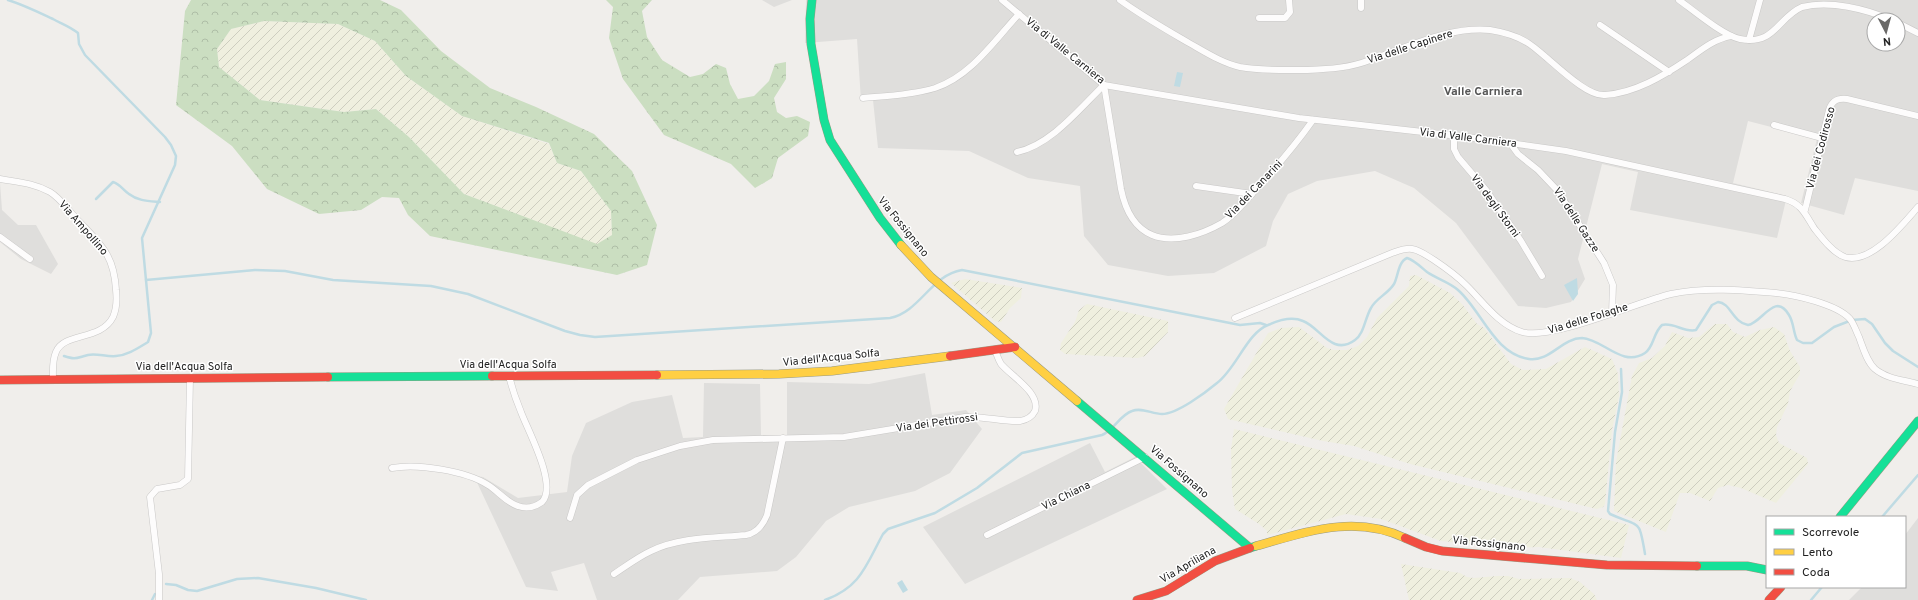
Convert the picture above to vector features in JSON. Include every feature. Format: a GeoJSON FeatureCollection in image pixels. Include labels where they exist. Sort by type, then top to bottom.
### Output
{"type":"FeatureCollection","features":[{"type":"Feature","properties":{"kind":"street","name":"Via Fossignano"},"geometry":{"type":"LineString","coordinates":[[812,0],[810,20],[811,44],[824,120],[830,140],[880,218],[905,250],[943,287],[1145,457],[1250,548],[1314,531],[1356,526],[1382,529],[1418,545],[1442,551],[1607,565],[1747,566],[1766,570]]}},
{"type":"Feature","properties":{"kind":"street","name":"Via di Valle Carniera"},"geometry":{"type":"LineString","coordinates":[[1002,0],[1104,85],[1313,120],[1454,135],[1589,155],[1791,201],[1805,210]]}},
{"type":"Feature","properties":{"kind":"street","name":"Via delle Capinere"},"geometry":{"type":"LineString","coordinates":[[1120,0],[1154,23],[1211,55],[1230,64],[1252,69],[1301,70],[1343,67],[1369,61],[1432,38],[1478,30],[1507,34],[1528,43],[1582,87],[1599,95],[1608,95],[1642,86],[1669,72],[1712,43],[1732,36]]}},
{"type":"Feature","properties":{"kind":"street"},"geometry":{"type":"LineString","coordinates":[[1260,18],[1285,18],[1290,12],[1289,0]]}},
{"type":"Feature","properties":{"kind":"street"},"geometry":{"type":"LineString","coordinates":[[1361,0],[1361,8]]}},
{"type":"Feature","properties":{"kind":"street"},"geometry":{"type":"LineString","coordinates":[[1749,40],[1760,0]]}},
{"type":"Feature","properties":{"kind":"street"},"geometry":{"type":"LineString","coordinates":[[1682,1],[1732,36],[1749,40],[1769,35],[1799,9],[1814,5],[1848,6],[1866,12]]}},
{"type":"Feature","properties":{"kind":"street"},"geometry":{"type":"LineString","coordinates":[[863,98],[915,92],[936,88],[948,82],[971,66],[1019,14]]}},
{"type":"Feature","properties":{"kind":"street"},"geometry":{"type":"LineString","coordinates":[[1600,25],[1669,72]]}},
{"type":"Feature","properties":{"kind":"street"},"geometry":{"type":"LineString","coordinates":[[1906,27],[1918,33]]}},
{"type":"Feature","properties":{"kind":"street"},"geometry":{"type":"LineString","coordinates":[[1017,152],[1030,149],[1045,140],[1104,85]]}},
{"type":"Feature","properties":{"kind":"street","name":"Via dei Canarini"},"geometry":{"type":"LineString","coordinates":[[1104,85],[1123,198],[1131,217],[1143,230],[1164,239],[1186,237],[1222,223],[1252,194],[1282,161],[1313,120]]}},
{"type":"Feature","properties":{"kind":"street","name":"Via dei Codirosso"},"geometry":{"type":"LineString","coordinates":[[1805,210],[1830,107],[1833,102],[1840,98],[1847,99],[1918,116]]}},
{"type":"Feature","properties":{"kind":"street"},"geometry":{"type":"LineString","coordinates":[[1774,125],[1822,138]]}},
{"type":"Feature","properties":{"kind":"street","name":"Via degli Storni"},"geometry":{"type":"LineString","coordinates":[[1454,135],[1454,149],[1458,157],[1478,180],[1504,215],[1542,276]]}},
{"type":"Feature","properties":{"kind":"street","name":"Via delle Gazze"},"geometry":{"type":"LineString","coordinates":[[1510,143],[1520,156],[1545,176],[1557,190],[1604,263],[1613,285],[1612,313]]}},
{"type":"Feature","properties":{"kind":"street","name":"Via Ampollino"},"geometry":{"type":"LineString","coordinates":[[0,179],[34,185],[54,195],[104,248],[113,269],[117,300],[112,318],[106,327],[98,332],[66,342],[59,347],[54,360],[54,379]]}},
{"type":"Feature","properties":{"kind":"street"},"geometry":{"type":"LineString","coordinates":[[1196,186],[1252,194]]}},
{"type":"Feature","properties":{"kind":"street"},"geometry":{"type":"LineString","coordinates":[[1805,210],[1816,230],[1832,248],[1843,256],[1853,258],[1864,255],[1884,242],[1918,207]]}},
{"type":"Feature","properties":{"kind":"street"},"geometry":{"type":"LineString","coordinates":[[0,237],[30,259]]}},
{"type":"Feature","properties":{"kind":"street","name":"Via delle Folaghe"},"geometry":{"type":"LineString","coordinates":[[1235,318],[1392,253],[1408,249],[1420,252],[1448,270],[1467,286],[1496,316],[1511,327],[1522,332],[1550,332],[1670,294],[1723,291],[1766,292],[1794,296],[1828,306],[1844,314],[1854,326],[1868,359],[1875,369],[1884,374],[1918,384]]}},
{"type":"Feature","properties":{"kind":"street","name":"Via dell'Acqua Solfa"},"geometry":{"type":"LineString","coordinates":[[0,380],[789,374],[838,370],[1015,347]]}},
{"type":"Feature","properties":{"kind":"street","name":"Via dei Pettirossi"},"geometry":{"type":"LineString","coordinates":[[570,518],[576,499],[582,490],[607,474],[642,458],[693,443],[857,436],[965,417],[981,416],[1014,421],[1027,419],[1035,410],[1034,398],[1028,390],[1001,364],[995,350]]}},
{"type":"Feature","properties":{"kind":"street"},"geometry":{"type":"LineString","coordinates":[[392,468],[411,466],[464,474],[489,485],[517,506],[531,507],[542,502],[547,490],[544,469],[518,406],[509,376]]}},
{"type":"Feature","properties":{"kind":"street"},"geometry":{"type":"LineString","coordinates":[[159,600],[159,574],[150,497],[157,489],[180,485],[188,478],[190,468],[190,378]]}},
{"type":"Feature","properties":{"kind":"street"},"geometry":{"type":"LineString","coordinates":[[1841,516],[1918,421]]}},
{"type":"Feature","properties":{"kind":"street"},"geometry":{"type":"LineString","coordinates":[[614,574],[646,554],[664,546],[682,542],[746,535],[756,532],[767,515],[783,438]]}},
{"type":"Feature","properties":{"kind":"street","name":"Via Chiana"},"geometry":{"type":"LineString","coordinates":[[987,535],[1145,457]]}},
{"type":"Feature","properties":{"kind":"street","name":"Via Apriliana"},"geometry":{"type":"LineString","coordinates":[[1137,600],[1166,591],[1215,561],[1250,548]]}},
{"type":"Feature","properties":{"kind":"street"},"geometry":{"type":"LineString","coordinates":[[1769,600],[1780,588]]}},
{"type":"Feature","properties":{"kind":"shaded area"},"geometry":{"type":"Polygon","coordinates":[[[762,0],[792,0],[774,7],[762,0]]]}},
{"type":"Feature","properties":{"kind":"shaded area"},"geometry":{"type":"Polygon","coordinates":[[[806,0],[1918,0],[1918,191],[1855,178],[1844,215],[1801,203],[1817,139],[1748,121],[1733,183],[1787,196],[1777,238],[1630,210],[1638,172],[1602,164],[1578,259],[1585,279],[1571,302],[1546,308],[1518,306],[1456,223],[1414,188],[1375,171],[1317,181],[1288,194],[1273,221],[1266,246],[1214,273],[1168,276],[1108,265],[1084,236],[1080,186],[1028,178],[969,151],[878,148],[873,100],[861,101],[857,39],[805,43],[806,0]]]}},
{"type":"Feature","properties":{"kind":"shaded area"},"geometry":{"type":"Polygon","coordinates":[[[0,183],[2,210],[18,225],[36,225],[58,264],[51,274],[21,259],[0,242],[0,183]]]}},
{"type":"Feature","properties":{"kind":"shaded area"},"geometry":{"type":"Polygon","coordinates":[[[925,373],[932,415],[966,410],[982,429],[950,473],[915,491],[849,507],[826,521],[796,557],[777,571],[700,577],[678,600],[597,600],[584,563],[551,572],[558,591],[526,587],[474,476],[483,477],[518,498],[567,492],[572,456],[586,423],[632,402],[672,395],[683,438],[703,437],[704,383],[760,384],[761,435],[787,436],[787,382],[869,384],[925,373]]]}},
{"type":"Feature","properties":{"kind":"shaded area"},"geometry":{"type":"Polygon","coordinates":[[[1090,443],[1105,472],[1135,457],[1167,489],[965,584],[923,527],[1090,443]]]}},
{"type":"Feature","properties":{"kind":"shaded area"},"geometry":{"type":"Polygon","coordinates":[[[1918,518],[1918,600],[1849,600],[1861,588],[1906,588],[1906,534],[1918,518]]]}},
{"type":"Feature","properties":{"kind":"green space"},"geometry":{"type":"Polygon","coordinates":[[[191,0],[380,0],[401,10],[441,51],[490,88],[536,107],[594,134],[632,171],[657,225],[647,265],[617,275],[430,236],[408,215],[399,198],[382,197],[361,210],[319,214],[267,189],[232,146],[176,105],[185,11],[191,0]],[[264,21],[231,29],[217,49],[219,67],[260,100],[344,112],[376,109],[409,137],[464,194],[597,244],[612,235],[611,211],[581,171],[557,163],[549,143],[462,116],[406,76],[375,41],[338,24],[264,21]]]}},
{"type":"Feature","properties":{"kind":"green space"},"geometry":{"type":"Polygon","coordinates":[[[606,0],[652,0],[642,11],[647,37],[662,60],[690,77],[703,74],[716,64],[726,68],[730,84],[738,99],[754,96],[769,81],[775,64],[786,62],[786,79],[774,98],[777,112],[786,118],[797,116],[810,122],[808,136],[778,158],[772,178],[755,188],[731,164],[664,135],[623,79],[609,38],[613,7],[606,0]]]}},
{"type":"Feature","properties":{"kind":"green space"},"geometry":{"type":"Polygon","coordinates":[[[264,21],[338,24],[375,41],[406,76],[462,116],[549,144],[557,163],[581,171],[611,211],[612,235],[597,245],[464,194],[409,137],[376,109],[344,112],[260,100],[219,67],[217,49],[231,29],[264,21]]]}},
{"type":"Feature","properties":{"kind":"green space"},"geometry":{"type":"Polygon","coordinates":[[[1416,275],[1450,293],[1462,304],[1477,324],[1484,328],[1511,364],[1523,370],[1546,369],[1585,347],[1612,359],[1618,374],[1619,396],[1612,430],[1605,504],[1603,507],[1597,509],[1410,464],[1354,446],[1323,441],[1228,419],[1224,409],[1268,333],[1281,328],[1299,327],[1327,348],[1334,350],[1347,350],[1358,346],[1367,337],[1377,318],[1409,286],[1410,276],[1416,275]]]}},
{"type":"Feature","properties":{"kind":"green space"},"geometry":{"type":"Polygon","coordinates":[[[965,279],[1022,288],[1021,298],[1010,308],[1001,322],[995,321],[951,283],[965,279]]]}},
{"type":"Feature","properties":{"kind":"green space"},"geometry":{"type":"Polygon","coordinates":[[[1087,304],[1168,321],[1168,332],[1145,356],[1138,358],[1065,354],[1060,350],[1061,343],[1075,322],[1079,310],[1087,304]]]}},
{"type":"Feature","properties":{"kind":"green space"},"geometry":{"type":"Polygon","coordinates":[[[1715,324],[1727,324],[1733,332],[1745,337],[1760,330],[1774,327],[1784,334],[1790,351],[1800,367],[1800,374],[1790,391],[1788,404],[1777,427],[1776,435],[1779,443],[1807,458],[1808,464],[1776,503],[1741,488],[1728,485],[1718,488],[1710,501],[1690,493],[1680,493],[1666,532],[1614,511],[1616,462],[1632,376],[1639,363],[1652,358],[1665,346],[1672,332],[1688,338],[1699,337],[1715,324]]]}},
{"type":"Feature","properties":{"kind":"green space"},"geometry":{"type":"Polygon","coordinates":[[[1234,429],[1629,525],[1621,558],[1539,547],[1511,548],[1441,541],[1381,519],[1346,514],[1267,535],[1267,531],[1259,524],[1235,509],[1232,490],[1231,449],[1234,429]]]}},
{"type":"Feature","properties":{"kind":"green space"},"geometry":{"type":"Polygon","coordinates":[[[1401,564],[1460,573],[1467,577],[1474,578],[1508,576],[1519,579],[1570,578],[1580,582],[1594,594],[1597,600],[1409,600],[1401,564]]]}},
{"type":"Feature","properties":{"kind":"water"},"geometry":{"type":"Polygon","coordinates":[[[1177,72],[1183,73],[1180,87],[1174,86],[1177,72]]]}},
{"type":"Feature","properties":{"kind":"water"},"geometry":{"type":"Polygon","coordinates":[[[1577,278],[1578,294],[1573,301],[1564,285],[1577,278]]]}},
{"type":"Feature","properties":{"kind":"water"},"geometry":{"type":"Polygon","coordinates":[[[902,580],[908,590],[903,593],[897,583],[902,580]]]}},
{"type":"Feature","properties":{"kind":"waterway"},"geometry":{"type":"LineString","coordinates":[[8,0],[53,19],[78,33],[79,44],[85,55],[165,137],[176,156],[175,165],[142,238],[151,333],[148,342],[133,351],[120,355],[91,355],[78,358],[64,356]]}},
{"type":"Feature","properties":{"kind":"waterway"},"geometry":{"type":"LineString","coordinates":[[96,199],[113,182],[118,184],[136,198],[160,202]]}},
{"type":"Feature","properties":{"kind":"waterway"},"geometry":{"type":"LineString","coordinates":[[825,600],[837,595],[855,582],[867,565],[883,534],[888,529],[935,513],[977,488],[1022,453],[1102,435],[1132,411],[1143,410],[1162,414],[1175,411],[1183,407],[1224,377],[1254,335],[1268,325],[1286,319],[1294,319],[1309,324],[1333,343],[1340,345],[1347,344],[1355,340],[1360,334],[1373,305],[1389,291],[1394,284],[1402,263],[1407,258],[1415,262],[1427,272],[1458,290],[1467,299],[1497,341],[1517,355],[1529,359],[1543,357],[1568,342],[1582,338],[1597,343],[1620,355],[1637,357],[1648,350],[1662,325],[1666,324],[1687,330],[1696,330],[1712,305],[1718,302],[1726,306],[1738,320],[1748,325],[1753,323],[1768,310],[1774,307],[1779,306],[1784,308],[1791,318],[1797,340],[1803,343],[1812,343],[1834,327],[1852,320],[1865,319],[1872,324],[1885,343],[1893,351],[1918,367]]}},
{"type":"Feature","properties":{"kind":"waterway"},"geometry":{"type":"LineString","coordinates":[[146,280],[255,270],[285,271],[333,280],[431,286],[468,294],[565,331],[595,337],[890,318],[910,309],[942,279],[951,273],[962,270],[1240,325],[1260,323],[1266,325]]}},
{"type":"Feature","properties":{"kind":"waterway"},"geometry":{"type":"LineString","coordinates":[[1621,369],[1622,392],[1615,432],[1608,511],[1610,514],[1637,526],[1641,535],[1645,554]]}},
{"type":"Feature","properties":{"kind":"waterway"},"geometry":{"type":"LineString","coordinates":[[1883,516],[1918,475]]}},
{"type":"Feature","properties":{"kind":"waterway"},"geometry":{"type":"LineString","coordinates":[[166,584],[176,585],[188,590],[197,591],[237,579],[258,578],[316,588],[366,600]]}},
{"type":"Feature","properties":{"kind":"waterway"},"geometry":{"type":"LineString","coordinates":[[1811,600],[1821,588]]}},
{"type":"Feature","properties":{"kind":"waterway"},"geometry":{"type":"LineString","coordinates":[[152,600],[155,594]]}},
{"type":"Feature","properties":{"kind":"traffic: fast"},"geometry":{"type":"LineString","coordinates":[[812,0],[810,19],[811,44],[824,120],[830,140],[880,218],[901,245]]}},
{"type":"Feature","properties":{"kind":"traffic: fast"},"geometry":{"type":"LineString","coordinates":[[328,377],[492,376]]}},
{"type":"Feature","properties":{"kind":"traffic: fast"},"geometry":{"type":"LineString","coordinates":[[1077,401],[1250,548],[1256,546]]}},
{"type":"Feature","properties":{"kind":"traffic: fast"},"geometry":{"type":"LineString","coordinates":[[1841,516],[1918,421]]}},
{"type":"Feature","properties":{"kind":"traffic: fast"},"geometry":{"type":"LineString","coordinates":[[1697,566],[1747,566],[1766,570]]}},
{"type":"Feature","properties":{"kind":"traffic: slow"},"geometry":{"type":"LineString","coordinates":[[901,245],[931,277],[1077,401]]}},
{"type":"Feature","properties":{"kind":"traffic: slow"},"geometry":{"type":"LineString","coordinates":[[657,375],[779,374],[832,371],[950,356]]}},
{"type":"Feature","properties":{"kind":"traffic: slow"},"geometry":{"type":"LineString","coordinates":[[1256,546],[1312,531],[1349,526],[1367,527],[1386,531],[1405,538]]}},
{"type":"Feature","properties":{"kind":"traffic: jam"},"geometry":{"type":"LineString","coordinates":[[950,356],[1015,347]]}},
{"type":"Feature","properties":{"kind":"traffic: jam"},"geometry":{"type":"LineString","coordinates":[[492,376],[657,375]]}},
{"type":"Feature","properties":{"kind":"traffic: jam"},"geometry":{"type":"LineString","coordinates":[[0,380],[328,377]]}},
{"type":"Feature","properties":{"kind":"traffic: jam"},"geometry":{"type":"LineString","coordinates":[[1405,538],[1426,547],[1442,551],[1607,565],[1697,566]]}},
{"type":"Feature","properties":{"kind":"traffic: jam"},"geometry":{"type":"LineString","coordinates":[[1137,600],[1166,591],[1215,561],[1250,548]]}},
{"type":"Feature","properties":{"kind":"traffic: jam"},"geometry":{"type":"LineString","coordinates":[[1769,600],[1780,588]]}},
{"type":"Feature","properties":{"kind":"district","name":"Valle Carniera"},"geometry":{"type":"Point","coordinates":[1483,92]}}]}
